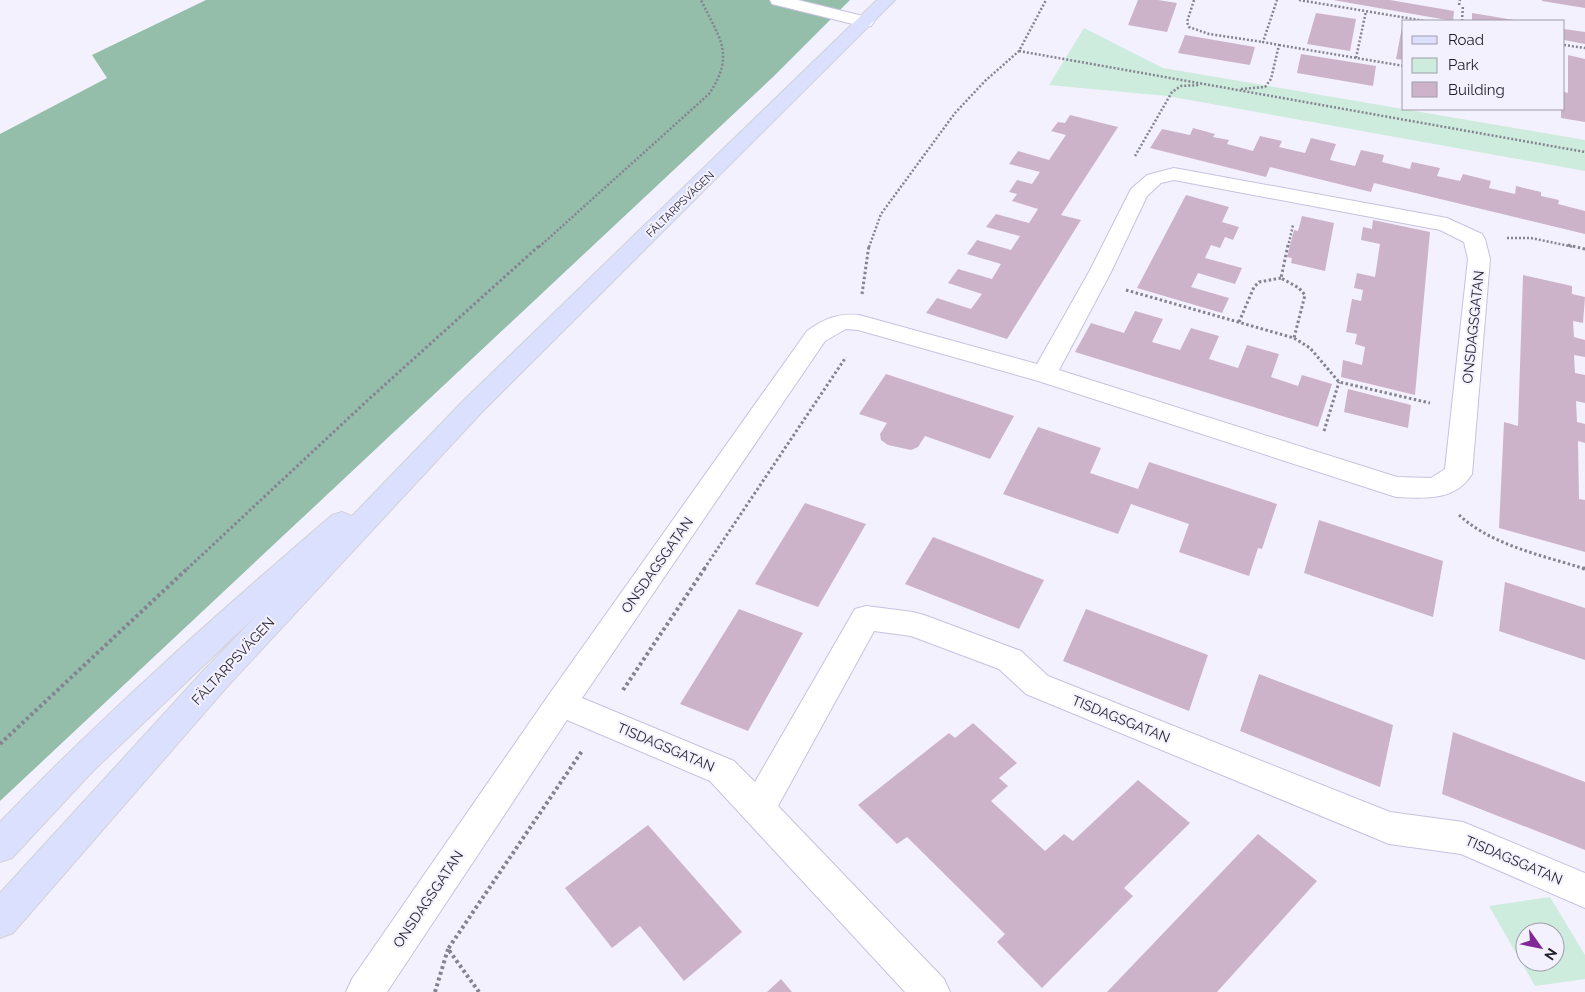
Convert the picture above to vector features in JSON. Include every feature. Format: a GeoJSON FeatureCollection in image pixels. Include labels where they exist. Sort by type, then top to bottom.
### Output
{"type":"FeatureCollection","features":[{"type":"Feature","properties":{"kind":"main road","name":"FÄLTARPSVÄGEN"},"geometry":{"type":"LineString","coordinates":[[0,920],[215,679],[472,407],[887,0]]}},
{"type":"Feature","properties":{"kind":"main road","name":"FÄLTARPSVÄGEN"},"geometry":{"type":"LineString","coordinates":[[0,846],[81,761],[218,631],[472,407]]}},
{"type":"Feature","properties":{"kind":"street"},"geometry":{"type":"LineString","coordinates":[[778,0],[865,22]]}},
{"type":"Feature","properties":{"kind":"street"},"geometry":{"type":"LineString","coordinates":[[1044,374],[1095,281],[1138,192],[1154,179],[1174,174],[1390,213],[1447,225],[1474,239]]}},
{"type":"Feature","properties":{"kind":"street","name":"ONSDAGSGATAN"},"geometry":{"type":"LineString","coordinates":[[365,992],[561,703],[808,347],[816,336],[830,326],[844,321],[859,322],[1044,374],[1396,487],[1436,488],[1458,474],[1479,259],[1474,239]]}},
{"type":"Feature","properties":{"kind":"street","name":"TISDAGSGATAN"},"geometry":{"type":"LineString","coordinates":[[758,809],[866,618],[913,624],[1010,660],[1037,685],[1389,828],[1463,838],[1585,891]]}},
{"type":"Feature","properties":{"kind":"street","name":"TISDAGSGATAN"},"geometry":{"type":"LineString","coordinates":[[561,703],[722,771],[930,992]]}},
{"type":"Feature","properties":{"kind":"path"},"geometry":{"type":"LineString","coordinates":[[0,744],[369,400],[709,94],[719,79],[725,55],[721,40],[702,0]]}},
{"type":"Feature","properties":{"kind":"path"},"geometry":{"type":"LineString","coordinates":[[1194,0],[1187,22],[1189,27],[1209,34],[1402,66]]}},
{"type":"Feature","properties":{"kind":"path"},"geometry":{"type":"LineString","coordinates":[[1263,42],[1276,0]]}},
{"type":"Feature","properties":{"kind":"path"},"geometry":{"type":"LineString","coordinates":[[1299,0],[1419,20]]}},
{"type":"Feature","properties":{"kind":"path"},"geometry":{"type":"LineString","coordinates":[[1459,5],[1460,0]]}},
{"type":"Feature","properties":{"kind":"path"},"geometry":{"type":"LineString","coordinates":[[1462,20],[1463,6]]}},
{"type":"Feature","properties":{"kind":"path"},"geometry":{"type":"LineString","coordinates":[[1356,58],[1366,11]]}},
{"type":"Feature","properties":{"kind":"path"},"geometry":{"type":"LineString","coordinates":[[1154,179],[1134,159],[1172,92],[1181,86],[1190,84],[1241,90],[1265,87],[1271,79],[1279,45]]}},
{"type":"Feature","properties":{"kind":"path"},"geometry":{"type":"LineString","coordinates":[[1565,45],[1585,48]]}},
{"type":"Feature","properties":{"kind":"path"},"geometry":{"type":"LineString","coordinates":[[1019,51],[1585,152]]}},
{"type":"Feature","properties":{"kind":"path"},"geometry":{"type":"LineString","coordinates":[[1281,278],[1299,198]]}},
{"type":"Feature","properties":{"kind":"path"},"geometry":{"type":"LineString","coordinates":[[1474,239],[1531,238],[1585,249]]}},
{"type":"Feature","properties":{"kind":"path"},"geometry":{"type":"LineString","coordinates":[[1239,322],[1258,282],[1281,278],[1299,288],[1305,295],[1294,338]]}},
{"type":"Feature","properties":{"kind":"path"},"geometry":{"type":"LineString","coordinates":[[1095,281],[1294,338],[1310,348],[1339,382],[1464,411]]}},
{"type":"Feature","properties":{"kind":"path"},"geometry":{"type":"LineString","coordinates":[[1315,461],[1339,382]]}},
{"type":"Feature","properties":{"kind":"path"},"geometry":{"type":"LineString","coordinates":[[1436,488],[1466,524],[1484,535],[1585,568]]}},
{"type":"Feature","properties":{"kind":"path"},"geometry":{"type":"LineString","coordinates":[[435,992],[448,949]]}},
{"type":"Feature","properties":{"kind":"green space"},"geometry":{"type":"Polygon","coordinates":[[[206,0],[850,0],[773,77],[0,801],[0,134],[107,78],[92,55],[206,0]]]}},
{"type":"Feature","properties":{"kind":"green space"},"geometry":{"type":"Polygon","coordinates":[[[1084,28],[1163,68],[1585,140],[1585,171],[1167,96],[1049,85],[1084,28]]]}},
{"type":"Feature","properties":{"kind":"green space"},"geometry":{"type":"Polygon","coordinates":[[[1550,897],[1585,955],[1585,979],[1535,986],[1527,972],[1565,972],[1565,922],[1515,922],[1515,951],[1489,906],[1550,897]]]}},
{"type":"Feature","properties":{"kind":"building"},"geometry":{"type":"Polygon","coordinates":[[[1138,0],[1158,0],[1177,3],[1167,32],[1128,25],[1138,0]]]}},
{"type":"Feature","properties":{"kind":"building"},"geometry":{"type":"Polygon","coordinates":[[[1333,0],[1390,0],[1454,11],[1453,20],[1333,0]]]}},
{"type":"Feature","properties":{"kind":"building"},"geometry":{"type":"Polygon","coordinates":[[[1585,0],[1585,8],[1542,1],[1585,0]]]}},
{"type":"Feature","properties":{"kind":"building"},"geometry":{"type":"Polygon","coordinates":[[[1316,13],[1356,19],[1350,51],[1307,44],[1316,13]]]}},
{"type":"Feature","properties":{"kind":"building"},"geometry":{"type":"Polygon","coordinates":[[[1472,13],[1514,20],[1472,20],[1472,13]]]}},
{"type":"Feature","properties":{"kind":"building"},"geometry":{"type":"Polygon","coordinates":[[[1402,27],[1402,60],[1396,59],[1402,27]]]}},
{"type":"Feature","properties":{"kind":"building"},"geometry":{"type":"Polygon","coordinates":[[[1565,29],[1585,32],[1585,44],[1565,40],[1565,29]]]}},
{"type":"Feature","properties":{"kind":"building"},"geometry":{"type":"Polygon","coordinates":[[[1185,35],[1255,47],[1250,65],[1178,53],[1185,35]]]}},
{"type":"Feature","properties":{"kind":"building"},"geometry":{"type":"Polygon","coordinates":[[[1301,54],[1376,66],[1373,86],[1297,73],[1301,54]]]}},
{"type":"Feature","properties":{"kind":"building"},"geometry":{"type":"Polygon","coordinates":[[[1568,55],[1585,59],[1585,122],[1561,118],[1561,110],[1565,110],[1565,92],[1568,93],[1568,55]]]}},
{"type":"Feature","properties":{"kind":"building"},"geometry":{"type":"Polygon","coordinates":[[[1070,115],[1118,127],[1061,215],[1081,220],[1007,339],[926,313],[937,298],[971,309],[982,294],[948,283],[958,269],[992,279],[1001,264],[967,254],[977,240],[1011,250],[1020,236],[986,227],[996,214],[1029,223],[1038,209],[1012,201],[1017,194],[1009,192],[1017,180],[1032,184],[1040,172],[1009,164],[1018,151],[1049,160],[1066,135],[1051,131],[1058,122],[1065,123],[1070,115]]]}},
{"type":"Feature","properties":{"kind":"building"},"geometry":{"type":"Polygon","coordinates":[[[1193,128],[1215,134],[1213,137],[1229,140],[1227,144],[1253,151],[1260,136],[1282,141],[1279,147],[1305,153],[1311,138],[1336,144],[1330,160],[1355,166],[1361,150],[1384,155],[1382,162],[1410,169],[1412,162],[1440,168],[1437,176],[1460,181],[1463,174],[1491,181],[1489,188],[1515,194],[1516,186],[1541,192],[1541,196],[1559,200],[1558,204],[1585,211],[1585,234],[1374,183],[1371,192],[1270,167],[1266,177],[1150,148],[1162,129],[1190,135],[1193,128]]]}},
{"type":"Feature","properties":{"kind":"building"},"geometry":{"type":"Polygon","coordinates":[[[1186,195],[1229,207],[1222,222],[1239,227],[1233,240],[1225,237],[1220,248],[1211,245],[1205,258],[1242,268],[1235,284],[1198,273],[1191,287],[1229,298],[1222,313],[1137,288],[1186,195]]]}},
{"type":"Feature","properties":{"kind":"building"},"geometry":{"type":"Polygon","coordinates":[[[1302,216],[1334,223],[1325,271],[1291,263],[1292,258],[1287,257],[1294,230],[1298,231],[1302,216]]]}},
{"type":"Feature","properties":{"kind":"building"},"geometry":{"type":"Polygon","coordinates":[[[1373,220],[1430,232],[1415,395],[1341,377],[1343,360],[1362,365],[1365,347],[1355,344],[1357,334],[1346,332],[1352,299],[1361,301],[1363,290],[1354,288],[1357,273],[1375,277],[1380,244],[1361,240],[1363,227],[1372,229],[1373,220]]]}},
{"type":"Feature","properties":{"kind":"building"},"geometry":{"type":"Polygon","coordinates":[[[1523,275],[1572,286],[1572,294],[1585,297],[1583,323],[1573,321],[1574,337],[1585,340],[1585,357],[1574,355],[1575,373],[1585,375],[1585,403],[1576,401],[1577,422],[1585,424],[1585,443],[1578,441],[1579,499],[1585,500],[1585,552],[1499,528],[1504,422],[1518,426],[1523,275]]]}},
{"type":"Feature","properties":{"kind":"building"},"geometry":{"type":"Polygon","coordinates":[[[1135,311],[1163,319],[1152,342],[1180,350],[1191,328],[1219,336],[1209,359],[1238,368],[1247,345],[1279,354],[1271,377],[1298,386],[1302,375],[1332,384],[1318,427],[1075,352],[1091,323],[1124,333],[1135,311]]]}},
{"type":"Feature","properties":{"kind":"building"},"geometry":{"type":"Polygon","coordinates":[[[886,374],[1014,416],[990,459],[925,436],[918,447],[911,450],[888,445],[881,440],[880,434],[887,423],[859,414],[886,374]]]}},
{"type":"Feature","properties":{"kind":"building"},"geometry":{"type":"Polygon","coordinates":[[[1348,389],[1411,405],[1408,428],[1344,412],[1348,389]]]}},
{"type":"Feature","properties":{"kind":"building"},"geometry":{"type":"Polygon","coordinates":[[[1038,427],[1101,448],[1090,473],[1138,489],[1149,462],[1277,504],[1262,549],[1258,548],[1249,576],[1179,552],[1189,524],[1131,504],[1118,534],[1003,494],[1038,427]]]}},
{"type":"Feature","properties":{"kind":"building"},"geometry":{"type":"Polygon","coordinates":[[[805,503],[866,524],[818,607],[755,584],[805,503]]]}},
{"type":"Feature","properties":{"kind":"building"},"geometry":{"type":"Polygon","coordinates":[[[1319,520],[1443,561],[1433,617],[1304,573],[1319,520]]]}},
{"type":"Feature","properties":{"kind":"building"},"geometry":{"type":"Polygon","coordinates":[[[933,537],[1044,580],[1019,629],[905,584],[933,537]]]}},
{"type":"Feature","properties":{"kind":"building"},"geometry":{"type":"Polygon","coordinates":[[[1505,582],[1585,608],[1585,660],[1499,631],[1505,582]]]}},
{"type":"Feature","properties":{"kind":"building"},"geometry":{"type":"Polygon","coordinates":[[[739,609],[803,633],[748,731],[680,704],[739,609]]]}},
{"type":"Feature","properties":{"kind":"building"},"geometry":{"type":"Polygon","coordinates":[[[1086,609],[1208,655],[1189,711],[1063,661],[1086,609]]]}},
{"type":"Feature","properties":{"kind":"building"},"geometry":{"type":"Polygon","coordinates":[[[1259,674],[1393,725],[1380,787],[1240,731],[1259,674]]]}},
{"type":"Feature","properties":{"kind":"building"},"geometry":{"type":"Polygon","coordinates":[[[973,723],[1017,763],[999,778],[1008,786],[991,801],[1045,851],[1064,834],[1073,841],[1138,780],[1190,823],[1124,888],[1133,896],[1042,988],[997,942],[1005,934],[907,837],[897,844],[858,805],[949,733],[955,738],[973,723]]]}},
{"type":"Feature","properties":{"kind":"building"},"geometry":{"type":"Polygon","coordinates":[[[1453,732],[1585,782],[1585,850],[1442,794],[1453,732]]]}},
{"type":"Feature","properties":{"kind":"building"},"geometry":{"type":"Polygon","coordinates":[[[648,825],[742,932],[684,981],[640,926],[612,948],[565,888],[648,825]]]}},
{"type":"Feature","properties":{"kind":"building"},"geometry":{"type":"Polygon","coordinates":[[[1258,834],[1317,881],[1217,992],[1107,992],[1258,834]]]}},
{"type":"Feature","properties":{"kind":"building"},"geometry":{"type":"Polygon","coordinates":[[[781,979],[792,992],[767,992],[781,979]]]}}]}
